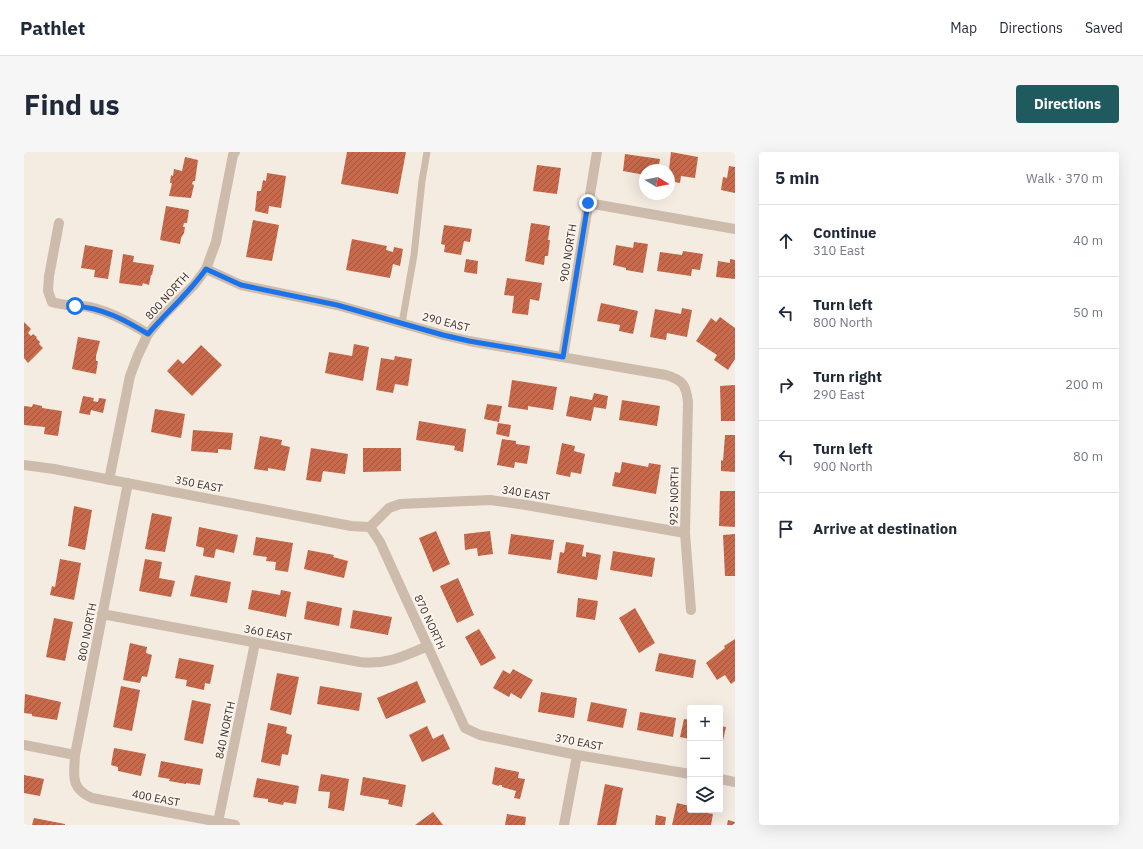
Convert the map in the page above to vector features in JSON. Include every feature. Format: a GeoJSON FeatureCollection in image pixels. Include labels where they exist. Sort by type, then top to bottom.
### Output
{"type":"FeatureCollection","features":[{"type":"Feature","properties":{"kind":"street","name":"800 NORTH"},"geometry":{"type":"LineString","coordinates":[[109,480],[130,376],[138,355],[148,334],[162,317],[194,285],[206,269],[216,242],[233,155],[235,152]]}},
{"type":"Feature","properties":{"kind":"street","name":"900 NORTH"},"geometry":{"type":"LineString","coordinates":[[563,357],[596,152]]}},
{"type":"Feature","properties":{"kind":"street"},"geometry":{"type":"LineString","coordinates":[[588,203],[735,229]]}},
{"type":"Feature","properties":{"kind":"street"},"geometry":{"type":"LineString","coordinates":[[59,223],[49,276],[48,291],[52,302],[62,305],[101,310],[116,316],[148,334]]}},
{"type":"Feature","properties":{"kind":"street","name":"290 EAST"},"geometry":{"type":"LineString","coordinates":[[206,269],[241,285],[337,305],[402,324],[469,341],[666,375],[675,377],[683,383]]}},
{"type":"Feature","properties":{"kind":"street","name":"925 NORTH"},"geometry":{"type":"LineString","coordinates":[[683,383],[688,402],[685,533],[691,610]]}},
{"type":"Feature","properties":{"kind":"street","name":"350 EAST"},"geometry":{"type":"LineString","coordinates":[[24,465],[128,483],[351,526],[370,527]]}},
{"type":"Feature","properties":{"kind":"street","name":"800 NORTH"},"geometry":{"type":"LineString","coordinates":[[76,786],[74,777],[75,755],[128,483]]}},
{"type":"Feature","properties":{"kind":"street","name":"340 EAST"},"geometry":{"type":"LineString","coordinates":[[370,527],[389,508],[400,504],[480,500],[526,505],[685,533]]}},
{"type":"Feature","properties":{"kind":"street","name":"870 NORTH"},"geometry":{"type":"LineString","coordinates":[[370,527],[380,542],[465,728]]}},
{"type":"Feature","properties":{"kind":"street","name":"360 EAST"},"geometry":{"type":"LineString","coordinates":[[102,614],[373,664],[386,662],[428,646]]}},
{"type":"Feature","properties":{"kind":"street","name":"840 NORTH"},"geometry":{"type":"LineString","coordinates":[[218,822],[255,643]]}},
{"type":"Feature","properties":{"kind":"street","name":"370 EAST"},"geometry":{"type":"LineString","coordinates":[[465,728],[480,735],[577,755],[687,773]]}},
{"type":"Feature","properties":{"kind":"street"},"geometry":{"type":"LineString","coordinates":[[24,745],[75,755]]}},
{"type":"Feature","properties":{"kind":"street"},"geometry":{"type":"LineString","coordinates":[[564,825],[577,755]]}},
{"type":"Feature","properties":{"kind":"street"},"geometry":{"type":"LineString","coordinates":[[723,780],[735,782]]}},
{"type":"Feature","properties":{"kind":"street","name":"400 EAST"},"geometry":{"type":"LineString","coordinates":[[76,786],[83,794],[92,798],[235,825]]}},
{"type":"Feature","properties":{"kind":"lane"},"geometry":{"type":"LineString","coordinates":[[402,324],[414,256],[422,181],[427,152]]}},
{"type":"Feature","properties":{"kind":"building"},"geometry":{"type":"Polygon","coordinates":[[[347,152],[406,152],[398,194],[341,184],[347,152]]]}},
{"type":"Feature","properties":{"kind":"building"},"geometry":{"type":"Polygon","coordinates":[[[671,152],[698,157],[695,178],[681,176],[680,183],[675,182],[675,164],[670,164],[671,152]]]}},
{"type":"Feature","properties":{"kind":"building"},"geometry":{"type":"Polygon","coordinates":[[[625,154],[660,159],[659,164],[639,164],[639,174],[623,171],[625,154]]]}},
{"type":"Feature","properties":{"kind":"building"},"geometry":{"type":"Polygon","coordinates":[[[185,157],[198,160],[195,181],[193,181],[192,184],[194,185],[191,198],[169,196],[172,183],[170,183],[171,175],[173,176],[174,169],[182,171],[185,157]]]}},
{"type":"Feature","properties":{"kind":"building"},"geometry":{"type":"Polygon","coordinates":[[[537,165],[561,168],[557,194],[533,191],[537,165]]]}},
{"type":"Feature","properties":{"kind":"building"},"geometry":{"type":"Polygon","coordinates":[[[729,166],[735,167],[735,193],[721,190],[723,177],[727,178],[729,166]]]}},
{"type":"Feature","properties":{"kind":"building"},"geometry":{"type":"Polygon","coordinates":[[[267,173],[286,176],[281,208],[269,206],[268,214],[255,211],[257,191],[261,191],[263,180],[266,181],[267,173]]]}},
{"type":"Feature","properties":{"kind":"building"},"geometry":{"type":"Polygon","coordinates":[[[166,206],[189,210],[187,223],[184,223],[184,233],[180,244],[160,240],[166,206]]]}},
{"type":"Feature","properties":{"kind":"building"},"geometry":{"type":"Polygon","coordinates":[[[253,220],[279,225],[272,261],[246,257],[253,220]]]}},
{"type":"Feature","properties":{"kind":"building"},"geometry":{"type":"Polygon","coordinates":[[[531,223],[550,226],[548,256],[545,256],[544,265],[525,261],[531,223]]]}},
{"type":"Feature","properties":{"kind":"building"},"geometry":{"type":"Polygon","coordinates":[[[444,225],[472,229],[470,242],[464,241],[461,255],[444,252],[445,245],[441,244],[444,225]]]}},
{"type":"Feature","properties":{"kind":"building"},"geometry":{"type":"Polygon","coordinates":[[[352,239],[387,246],[386,250],[393,252],[394,247],[403,249],[400,266],[393,264],[390,278],[346,270],[352,239]]]}},
{"type":"Feature","properties":{"kind":"building"},"geometry":{"type":"Polygon","coordinates":[[[634,242],[648,244],[643,273],[626,270],[626,268],[613,265],[616,245],[633,248],[634,242]]]}},
{"type":"Feature","properties":{"kind":"building"},"geometry":{"type":"Polygon","coordinates":[[[85,245],[113,250],[108,279],[94,277],[95,270],[81,268],[85,245]]]}},
{"type":"Feature","properties":{"kind":"building"},"geometry":{"type":"Polygon","coordinates":[[[683,251],[703,254],[700,270],[692,269],[691,276],[657,271],[660,252],[682,255],[683,251]]]}},
{"type":"Feature","properties":{"kind":"building"},"geometry":{"type":"Polygon","coordinates":[[[123,254],[134,256],[133,262],[154,265],[149,285],[143,283],[142,286],[119,283],[123,254]]]}},
{"type":"Feature","properties":{"kind":"building"},"geometry":{"type":"Polygon","coordinates":[[[466,259],[478,261],[477,274],[464,272],[466,259]]]}},
{"type":"Feature","properties":{"kind":"building"},"geometry":{"type":"Polygon","coordinates":[[[730,259],[735,260],[735,279],[716,277],[718,261],[730,263],[730,259]]]}},
{"type":"Feature","properties":{"kind":"building"},"geometry":{"type":"Polygon","coordinates":[[[507,278],[542,283],[539,301],[530,299],[528,315],[512,313],[514,296],[504,295],[507,278]]]}},
{"type":"Feature","properties":{"kind":"building"},"geometry":{"type":"Polygon","coordinates":[[[601,303],[638,311],[633,334],[619,331],[620,325],[597,321],[601,303]]]}},
{"type":"Feature","properties":{"kind":"building"},"geometry":{"type":"Polygon","coordinates":[[[682,308],[692,310],[687,337],[667,333],[666,340],[650,337],[655,309],[681,314],[682,308]]]}},
{"type":"Feature","properties":{"kind":"building"},"geometry":{"type":"Polygon","coordinates":[[[720,317],[735,328],[735,359],[728,370],[714,360],[717,355],[696,341],[711,318],[716,322],[720,317]]]}},
{"type":"Feature","properties":{"kind":"building"},"geometry":{"type":"Polygon","coordinates":[[[24,322],[31,329],[28,333],[31,336],[33,334],[37,337],[36,338],[40,342],[39,344],[43,348],[28,363],[24,358],[24,322]]]}},
{"type":"Feature","properties":{"kind":"building"},"geometry":{"type":"Polygon","coordinates":[[[78,337],[100,341],[96,356],[96,361],[98,361],[96,374],[72,369],[78,337]]]}},
{"type":"Feature","properties":{"kind":"building"},"geometry":{"type":"Polygon","coordinates":[[[354,344],[369,347],[363,381],[325,373],[329,352],[352,356],[354,344]]]}},
{"type":"Feature","properties":{"kind":"building"},"geometry":{"type":"Polygon","coordinates":[[[201,345],[222,365],[192,396],[167,371],[178,359],[183,364],[201,345]]]}},
{"type":"Feature","properties":{"kind":"building"},"geometry":{"type":"Polygon","coordinates":[[[395,356],[412,359],[408,386],[395,384],[393,393],[376,390],[381,358],[394,360],[395,356]]]}},
{"type":"Feature","properties":{"kind":"building"},"geometry":{"type":"Polygon","coordinates":[[[512,380],[557,387],[553,410],[528,406],[528,410],[508,407],[512,380]]]}},
{"type":"Feature","properties":{"kind":"building"},"geometry":{"type":"Polygon","coordinates":[[[735,385],[735,421],[721,421],[720,386],[735,385]]]}},
{"type":"Feature","properties":{"kind":"building"},"geometry":{"type":"Polygon","coordinates":[[[594,393],[608,396],[606,409],[594,407],[591,421],[566,416],[570,396],[592,400],[594,393]]]}},
{"type":"Feature","properties":{"kind":"building"},"geometry":{"type":"Polygon","coordinates":[[[83,396],[94,398],[93,401],[98,402],[99,398],[106,399],[103,413],[91,410],[90,415],[79,413],[83,396]]]}},
{"type":"Feature","properties":{"kind":"building"},"geometry":{"type":"Polygon","coordinates":[[[622,400],[660,406],[657,426],[619,420],[622,400]]]}},
{"type":"Feature","properties":{"kind":"building"},"geometry":{"type":"Polygon","coordinates":[[[33,404],[42,406],[42,408],[62,411],[58,436],[44,434],[45,427],[24,425],[24,406],[32,407],[33,404]]]}},
{"type":"Feature","properties":{"kind":"building"},"geometry":{"type":"Polygon","coordinates":[[[487,404],[502,406],[499,422],[484,419],[487,404]]]}},
{"type":"Feature","properties":{"kind":"building"},"geometry":{"type":"Polygon","coordinates":[[[155,409],[185,414],[181,438],[151,432],[155,409]]]}},
{"type":"Feature","properties":{"kind":"building"},"geometry":{"type":"Polygon","coordinates":[[[419,421],[466,429],[463,452],[454,450],[455,446],[416,440],[419,421]]]}},
{"type":"Feature","properties":{"kind":"building"},"geometry":{"type":"Polygon","coordinates":[[[498,423],[511,425],[509,437],[496,434],[498,423]]]}},
{"type":"Feature","properties":{"kind":"building"},"geometry":{"type":"Polygon","coordinates":[[[193,430],[233,433],[231,450],[218,449],[218,453],[191,451],[193,430]]]}},
{"type":"Feature","properties":{"kind":"building"},"geometry":{"type":"Polygon","coordinates":[[[725,435],[735,435],[735,472],[721,471],[721,460],[723,461],[725,435]]]}},
{"type":"Feature","properties":{"kind":"building"},"geometry":{"type":"Polygon","coordinates":[[[260,436],[282,440],[281,445],[290,447],[285,471],[268,468],[268,471],[254,469],[260,436]]]}},
{"type":"Feature","properties":{"kind":"building"},"geometry":{"type":"Polygon","coordinates":[[[502,439],[516,441],[516,444],[530,446],[527,464],[515,462],[514,468],[497,465],[502,439]]]}},
{"type":"Feature","properties":{"kind":"building"},"geometry":{"type":"Polygon","coordinates":[[[562,443],[575,446],[574,451],[585,454],[581,474],[571,472],[570,477],[556,474],[562,443]]]}},
{"type":"Feature","properties":{"kind":"building"},"geometry":{"type":"Polygon","coordinates":[[[311,448],[348,454],[345,474],[323,471],[321,482],[306,480],[311,448]]]}},
{"type":"Feature","properties":{"kind":"building"},"geometry":{"type":"Polygon","coordinates":[[[363,448],[401,448],[401,471],[363,472],[363,448]]]}},
{"type":"Feature","properties":{"kind":"building"},"geometry":{"type":"Polygon","coordinates":[[[622,462],[648,467],[649,463],[661,465],[656,494],[612,486],[615,472],[620,473],[622,462]]]}},
{"type":"Feature","properties":{"kind":"building"},"geometry":{"type":"Polygon","coordinates":[[[720,491],[735,491],[735,527],[719,526],[720,491]]]}},
{"type":"Feature","properties":{"kind":"building"},"geometry":{"type":"Polygon","coordinates":[[[74,506],[92,510],[85,550],[68,546],[74,506]]]}},
{"type":"Feature","properties":{"kind":"building"},"geometry":{"type":"Polygon","coordinates":[[[152,513],[172,517],[165,552],[145,549],[152,513]]]}},
{"type":"Feature","properties":{"kind":"building"},"geometry":{"type":"Polygon","coordinates":[[[199,527],[238,535],[234,553],[216,549],[214,558],[203,556],[204,548],[196,546],[199,527]]]}},
{"type":"Feature","properties":{"kind":"building"},"geometry":{"type":"Polygon","coordinates":[[[436,531],[450,564],[433,572],[419,538],[436,531]]]}},
{"type":"Feature","properties":{"kind":"building"},"geometry":{"type":"Polygon","coordinates":[[[490,531],[493,554],[478,556],[477,548],[465,550],[464,534],[490,531]]]}},
{"type":"Feature","properties":{"kind":"building"},"geometry":{"type":"Polygon","coordinates":[[[511,534],[554,540],[551,560],[508,554],[511,534]]]}},
{"type":"Feature","properties":{"kind":"building"},"geometry":{"type":"Polygon","coordinates":[[[735,534],[735,576],[725,576],[723,535],[735,534]]]}},
{"type":"Feature","properties":{"kind":"building"},"geometry":{"type":"Polygon","coordinates":[[[256,537],[293,543],[288,572],[275,570],[276,562],[266,561],[267,557],[253,555],[256,537]]]}},
{"type":"Feature","properties":{"kind":"building"},"geometry":{"type":"Polygon","coordinates":[[[566,542],[584,545],[582,556],[586,557],[586,552],[601,555],[597,580],[557,573],[560,552],[564,553],[566,542]]]}},
{"type":"Feature","properties":{"kind":"building"},"geometry":{"type":"Polygon","coordinates":[[[308,550],[334,555],[333,557],[348,561],[344,578],[304,569],[308,550]]]}},
{"type":"Feature","properties":{"kind":"building"},"geometry":{"type":"Polygon","coordinates":[[[613,551],[655,558],[652,577],[610,570],[613,551]]]}},
{"type":"Feature","properties":{"kind":"building"},"geometry":{"type":"Polygon","coordinates":[[[60,559],[81,563],[74,600],[50,595],[52,586],[55,587],[60,559]]]}},
{"type":"Feature","properties":{"kind":"building"},"geometry":{"type":"Polygon","coordinates":[[[145,559],[162,562],[159,578],[175,581],[171,597],[139,591],[145,559]]]}},
{"type":"Feature","properties":{"kind":"building"},"geometry":{"type":"Polygon","coordinates":[[[195,575],[231,582],[227,603],[190,596],[195,575]]]}},
{"type":"Feature","properties":{"kind":"building"},"geometry":{"type":"Polygon","coordinates":[[[458,578],[474,615],[457,623],[440,586],[458,578]]]}},
{"type":"Feature","properties":{"kind":"building"},"geometry":{"type":"Polygon","coordinates":[[[252,590],[280,595],[281,590],[291,592],[286,617],[248,609],[252,590]]]}},
{"type":"Feature","properties":{"kind":"building"},"geometry":{"type":"Polygon","coordinates":[[[578,598],[598,601],[595,620],[576,617],[578,598]]]}},
{"type":"Feature","properties":{"kind":"building"},"geometry":{"type":"Polygon","coordinates":[[[307,601],[342,608],[339,626],[304,619],[307,601]]]}},
{"type":"Feature","properties":{"kind":"building"},"geometry":{"type":"Polygon","coordinates":[[[635,608],[655,643],[639,653],[619,618],[635,608]]]}},
{"type":"Feature","properties":{"kind":"building"},"geometry":{"type":"Polygon","coordinates":[[[353,610],[392,617],[388,635],[350,628],[353,610]]]}},
{"type":"Feature","properties":{"kind":"building"},"geometry":{"type":"Polygon","coordinates":[[[54,618],[73,622],[65,661],[46,657],[54,618]]]}},
{"type":"Feature","properties":{"kind":"building"},"geometry":{"type":"Polygon","coordinates":[[[479,629],[496,658],[481,666],[465,637],[479,629]]]}},
{"type":"Feature","properties":{"kind":"building"},"geometry":{"type":"Polygon","coordinates":[[[735,639],[735,681],[731,684],[725,675],[717,680],[706,663],[725,648],[724,646],[735,639]]]}},
{"type":"Feature","properties":{"kind":"building"},"geometry":{"type":"Polygon","coordinates":[[[130,643],[147,647],[146,653],[152,655],[147,677],[142,676],[140,683],[123,680],[130,643]]]}},
{"type":"Feature","properties":{"kind":"building"},"geometry":{"type":"Polygon","coordinates":[[[659,653],[696,660],[693,678],[655,671],[659,653]]]}},
{"type":"Feature","properties":{"kind":"building"},"geometry":{"type":"Polygon","coordinates":[[[179,658],[214,665],[210,684],[205,683],[204,690],[186,686],[187,680],[175,678],[179,658]]]}},
{"type":"Feature","properties":{"kind":"building"},"geometry":{"type":"Polygon","coordinates":[[[513,669],[533,680],[521,699],[511,693],[509,697],[493,688],[503,670],[510,674],[513,669]]]}},
{"type":"Feature","properties":{"kind":"building"},"geometry":{"type":"Polygon","coordinates":[[[277,673],[299,677],[291,715],[270,710],[277,673]]]}},
{"type":"Feature","properties":{"kind":"building"},"geometry":{"type":"Polygon","coordinates":[[[417,681],[426,702],[386,719],[377,698],[417,681]]]}},
{"type":"Feature","properties":{"kind":"building"},"geometry":{"type":"Polygon","coordinates":[[[121,686],[140,690],[132,731],[113,727],[121,686]]]}},
{"type":"Feature","properties":{"kind":"building"},"geometry":{"type":"Polygon","coordinates":[[[320,686],[362,693],[359,711],[317,704],[320,686]]]}},
{"type":"Feature","properties":{"kind":"building"},"geometry":{"type":"Polygon","coordinates":[[[541,692],[577,698],[574,718],[538,712],[541,692]]]}},
{"type":"Feature","properties":{"kind":"building"},"geometry":{"type":"Polygon","coordinates":[[[25,694],[61,702],[57,720],[32,716],[32,714],[24,713],[25,694]]]}},
{"type":"Feature","properties":{"kind":"building"},"geometry":{"type":"Polygon","coordinates":[[[192,700],[211,704],[203,744],[184,740],[192,700]]]}},
{"type":"Feature","properties":{"kind":"building"},"geometry":{"type":"Polygon","coordinates":[[[591,702],[627,709],[623,728],[587,721],[591,702]]]}},
{"type":"Feature","properties":{"kind":"building"},"geometry":{"type":"Polygon","coordinates":[[[640,712],[676,718],[673,737],[637,730],[640,712]]]}},
{"type":"Feature","properties":{"kind":"building"},"geometry":{"type":"Polygon","coordinates":[[[684,719],[687,720],[687,738],[680,737],[684,719]]]}},
{"type":"Feature","properties":{"kind":"building"},"geometry":{"type":"Polygon","coordinates":[[[268,723],[287,727],[286,733],[292,735],[288,755],[282,754],[280,766],[261,762],[268,723]]]}},
{"type":"Feature","properties":{"kind":"building"},"geometry":{"type":"Polygon","coordinates":[[[427,726],[433,739],[443,734],[450,749],[422,762],[409,735],[427,726]]]}},
{"type":"Feature","properties":{"kind":"building"},"geometry":{"type":"Polygon","coordinates":[[[723,726],[726,727],[723,740],[723,726]]]}},
{"type":"Feature","properties":{"kind":"building"},"geometry":{"type":"Polygon","coordinates":[[[114,748],[146,754],[141,776],[118,771],[118,767],[111,765],[114,748]]]}},
{"type":"Feature","properties":{"kind":"building"},"geometry":{"type":"Polygon","coordinates":[[[161,761],[203,769],[200,785],[169,781],[170,779],[158,777],[161,761]]]}},
{"type":"Feature","properties":{"kind":"building"},"geometry":{"type":"Polygon","coordinates":[[[495,767],[519,772],[518,778],[525,779],[520,799],[514,798],[516,791],[502,787],[502,785],[499,786],[492,784],[495,767]]]}},
{"type":"Feature","properties":{"kind":"building"},"geometry":{"type":"Polygon","coordinates":[[[321,774],[349,779],[344,811],[328,808],[330,792],[318,791],[321,774]]]}},
{"type":"Feature","properties":{"kind":"building"},"geometry":{"type":"Polygon","coordinates":[[[24,775],[44,779],[40,796],[24,793],[24,775]]]}},
{"type":"Feature","properties":{"kind":"building"},"geometry":{"type":"Polygon","coordinates":[[[363,777],[406,785],[402,807],[388,804],[389,800],[360,795],[363,777]]]}},
{"type":"Feature","properties":{"kind":"building"},"geometry":{"type":"Polygon","coordinates":[[[257,778],[299,786],[296,804],[284,802],[283,805],[268,802],[268,799],[253,797],[257,778]]]}},
{"type":"Feature","properties":{"kind":"building"},"geometry":{"type":"Polygon","coordinates":[[[605,784],[623,788],[616,825],[597,825],[605,784]]]}},
{"type":"Feature","properties":{"kind":"building"},"geometry":{"type":"Polygon","coordinates":[[[677,803],[687,805],[687,813],[713,814],[711,825],[672,825],[677,803]]]}},
{"type":"Feature","properties":{"kind":"building"},"geometry":{"type":"Polygon","coordinates":[[[433,812],[443,825],[415,825],[433,812]]]}},
{"type":"Feature","properties":{"kind":"building"},"geometry":{"type":"Polygon","coordinates":[[[507,814],[526,817],[525,825],[505,825],[507,814]]]}},
{"type":"Feature","properties":{"kind":"building"},"geometry":{"type":"Polygon","coordinates":[[[656,815],[666,817],[665,825],[655,825],[656,815]]]}},
{"type":"Feature","properties":{"kind":"building"},"geometry":{"type":"Polygon","coordinates":[[[34,818],[65,824],[65,825],[32,825],[34,818]]]}},
{"type":"Feature","properties":{"kind":"building"},"geometry":{"type":"Polygon","coordinates":[[[728,820],[735,822],[735,825],[727,825],[728,820]]]}},
{"type":"Feature","properties":{"kind":"route"},"geometry":{"type":"LineString","coordinates":[[75,306],[101,310],[130,323],[148,334],[162,317],[177,304],[194,285],[206,269],[241,285],[273,293],[337,305],[443,335],[469,341],[563,357],[588,203]]}}]}
